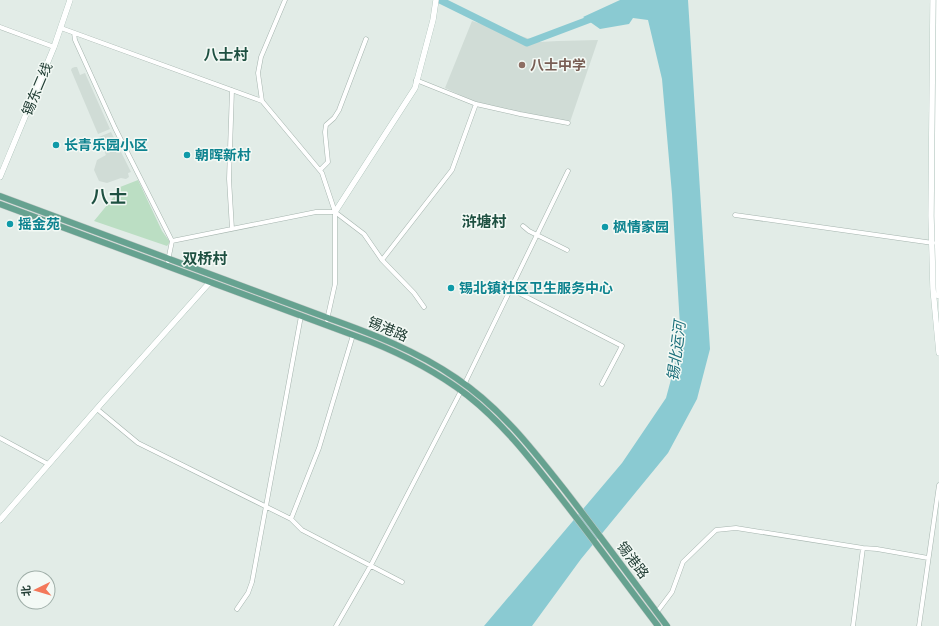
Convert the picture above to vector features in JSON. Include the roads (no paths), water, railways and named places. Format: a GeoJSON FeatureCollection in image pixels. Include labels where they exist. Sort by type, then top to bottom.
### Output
{"type":"FeatureCollection","features":[{"type":"Feature","properties":{"kind":"main road","name":"锡港路"},"geometry":{"type":"LineString","coordinates":[[0,196],[169,259],[326,322],[419,364],[461,391],[486,411],[514,440],[575,516],[658,626]]}},
{"type":"Feature","properties":{"kind":"main road","name":"锡港路"},"geometry":{"type":"LineString","coordinates":[[0,204],[300,316],[372,334],[423,357],[464,384],[491,405],[520,434],[580,510],[667,626]]}},
{"type":"Feature","properties":{"kind":"street","name":"锡东二线"},"geometry":{"type":"LineString","coordinates":[[0,177],[54,47],[70,0]]}},
{"type":"Feature","properties":{"kind":"street"},"geometry":{"type":"LineString","coordinates":[[262,101],[258,73],[261,57],[284,0]]}},
{"type":"Feature","properties":{"kind":"street"},"geometry":{"type":"LineString","coordinates":[[335,212],[415,88],[433,20],[436,0]]}},
{"type":"Feature","properties":{"kind":"street"},"geometry":{"type":"LineString","coordinates":[[933,0],[936,216]]}},
{"type":"Feature","properties":{"kind":"street"},"geometry":{"type":"LineString","coordinates":[[939,0],[936,216],[933,289],[939,353]]}},
{"type":"Feature","properties":{"kind":"street"},"geometry":{"type":"LineString","coordinates":[[0,27],[54,47]]}},
{"type":"Feature","properties":{"kind":"street"},"geometry":{"type":"LineString","coordinates":[[61,28],[262,101],[322,173],[335,212],[335,284],[326,322]]}},
{"type":"Feature","properties":{"kind":"street"},"geometry":{"type":"LineString","coordinates":[[74,33],[75,40],[115,128],[172,241],[169,259],[166,266]]}},
{"type":"Feature","properties":{"kind":"street"},"geometry":{"type":"LineString","coordinates":[[320,170],[328,162],[325,132],[326,125],[334,118],[339,110],[366,39]]}},
{"type":"Feature","properties":{"kind":"street"},"geometry":{"type":"LineString","coordinates":[[416,80],[476,104],[568,123]]}},
{"type":"Feature","properties":{"kind":"street"},"geometry":{"type":"LineString","coordinates":[[232,90],[229,179],[232,229]]}},
{"type":"Feature","properties":{"kind":"street"},"geometry":{"type":"LineString","coordinates":[[382,260],[452,170],[476,104]]}},
{"type":"Feature","properties":{"kind":"street"},"geometry":{"type":"LineString","coordinates":[[464,384],[568,171]]}},
{"type":"Feature","properties":{"kind":"street"},"geometry":{"type":"LineString","coordinates":[[172,241],[316,212],[335,212],[364,234],[382,260],[414,293],[424,307]]}},
{"type":"Feature","properties":{"kind":"street"},"geometry":{"type":"LineString","coordinates":[[735,216],[935,243]]}},
{"type":"Feature","properties":{"kind":"street"},"geometry":{"type":"LineString","coordinates":[[523,226],[567,250]]}},
{"type":"Feature","properties":{"kind":"street"},"geometry":{"type":"LineString","coordinates":[[935,243],[939,296]]}},
{"type":"Feature","properties":{"kind":"street"},"geometry":{"type":"LineString","coordinates":[[0,520],[210,282]]}},
{"type":"Feature","properties":{"kind":"street"},"geometry":{"type":"LineString","coordinates":[[511,289],[622,346],[602,384]]}},
{"type":"Feature","properties":{"kind":"street"},"geometry":{"type":"LineString","coordinates":[[237,610],[252,582],[300,316]]}},
{"type":"Feature","properties":{"kind":"street"},"geometry":{"type":"LineString","coordinates":[[291,519],[319,448],[353,335]]}},
{"type":"Feature","properties":{"kind":"street"},"geometry":{"type":"LineString","coordinates":[[336,626],[371,565],[461,391]]}},
{"type":"Feature","properties":{"kind":"street"},"geometry":{"type":"LineString","coordinates":[[97,409],[138,443],[291,519],[302,530],[402,582]]}},
{"type":"Feature","properties":{"kind":"street"},"geometry":{"type":"LineString","coordinates":[[0,438],[48,464]]}},
{"type":"Feature","properties":{"kind":"street"},"geometry":{"type":"LineString","coordinates":[[919,626],[939,485]]}},
{"type":"Feature","properties":{"kind":"street"},"geometry":{"type":"LineString","coordinates":[[657,612],[672,592],[683,562],[716,530],[736,528],[928,558]]}},
{"type":"Feature","properties":{"kind":"street"},"geometry":{"type":"LineString","coordinates":[[852,626],[863,548]]}},
{"type":"Feature","properties":{"kind":"water"},"geometry":{"type":"Polygon","coordinates":[[[620,0],[688,0],[710,349],[697,399],[668,453],[581,559],[532,626],[484,626],[622,463],[666,398],[681,342],[672,194],[662,79],[648,20],[633,18],[629,24],[600,29],[583,17],[620,0]]]}},
{"type":"Feature","properties":{"kind":"waterway"},"geometry":{"type":"LineString","coordinates":[[440,0],[527,43],[596,17]]}},
{"type":"Feature","properties":{"kind":"place","name":"八士中学"},"geometry":{"type":"Point","coordinates":[522,65]}},
{"type":"Feature","properties":{"kind":"place","name":"长青乐园小区"},"geometry":{"type":"Point","coordinates":[56,145]}},
{"type":"Feature","properties":{"kind":"place","name":"朝晖新村"},"geometry":{"type":"Point","coordinates":[187,155]}},
{"type":"Feature","properties":{"kind":"place","name":"摇金苑"},"geometry":{"type":"Point","coordinates":[10,224]}},
{"type":"Feature","properties":{"kind":"place","name":"枫情家园"},"geometry":{"type":"Point","coordinates":[605,227]}},
{"type":"Feature","properties":{"kind":"place","name":"锡北镇社区卫生服务中心"},"geometry":{"type":"Point","coordinates":[451,288]}},
{"type":"Feature","properties":{"kind":"district","name":"八士村"},"geometry":{"type":"Point","coordinates":[226,54]}},
{"type":"Feature","properties":{"kind":"district","name":"八士"},"geometry":{"type":"Point","coordinates":[109,196]}},
{"type":"Feature","properties":{"kind":"district","name":"浒塘村"},"geometry":{"type":"Point","coordinates":[484,221]}},
{"type":"Feature","properties":{"kind":"district","name":"双桥村"},"geometry":{"type":"Point","coordinates":[205,258]}},
{"type":"Feature","properties":{"kind":"water label","name":"锡北运河"},"geometry":{"type":"Point","coordinates":[676,351]}}]}
